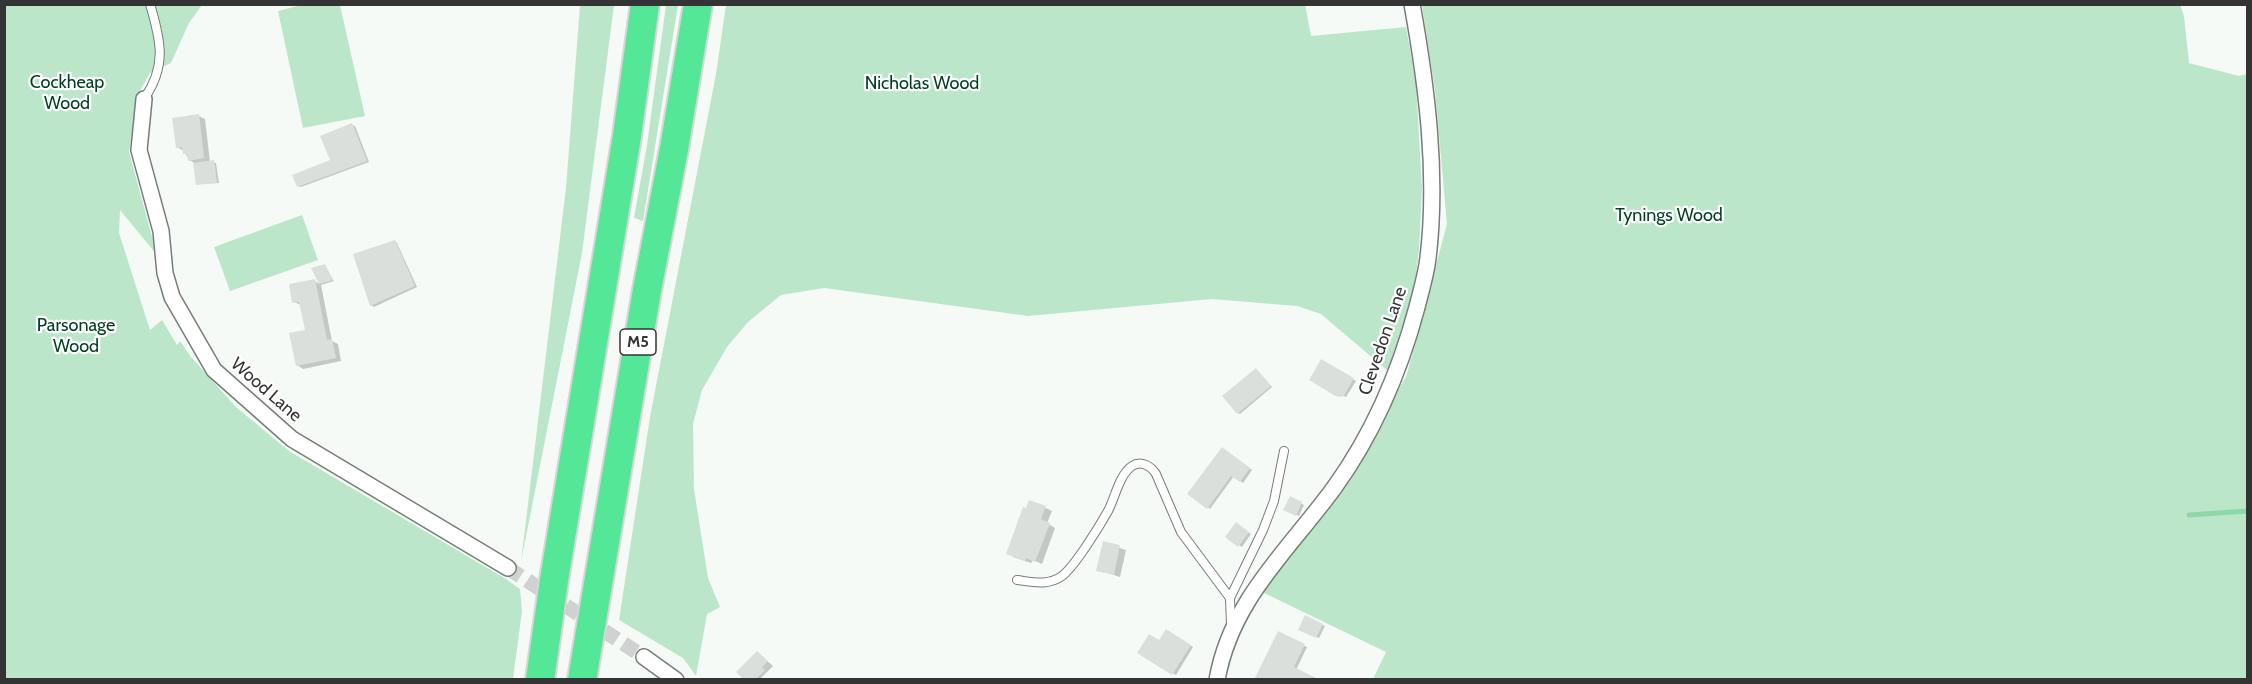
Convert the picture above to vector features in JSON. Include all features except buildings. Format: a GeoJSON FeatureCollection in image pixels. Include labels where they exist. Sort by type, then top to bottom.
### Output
{"type":"FeatureCollection","features":[{"type":"Feature","properties":{"kind":"highway","name":"M5"},"geometry":{"type":"LineString","coordinates":[[540,680],[554,580],[627,136],[645,4]]}},
{"type":"Feature","properties":{"kind":"highway","name":"M5"},"geometry":{"type":"LineString","coordinates":[[582,680],[647,290],[674,149],[698,4]]}},
{"type":"Feature","properties":{"kind":"street","name":"Clevedon Lane"},"geometry":{"type":"LineString","coordinates":[[1217,680],[1221,658],[1231,630],[1250,595],[1309,522],[1347,470],[1364,441],[1392,384],[1411,330],[1428,260],[1432,218],[1428,120],[1412,4]]}},
{"type":"Feature","properties":{"kind":"street","name":"Wood Lane"},"geometry":{"type":"LineString","coordinates":[[144,99],[139,150],[161,231],[165,273],[172,297],[214,370],[292,439],[508,568]]}},
{"type":"Feature","properties":{"kind":"street"},"geometry":{"type":"LineString","coordinates":[[644,657],[676,680]]}},
{"type":"Feature","properties":{"kind":"lane"},"geometry":{"type":"LineString","coordinates":[[144,99],[154,84],[160,67],[159,48],[150,4]]}},
{"type":"Feature","properties":{"kind":"lane"},"geometry":{"type":"LineString","coordinates":[[1231,630],[1230,598],[1263,530],[1274,501],[1284,451]]}},
{"type":"Feature","properties":{"kind":"lane"},"geometry":{"type":"LineString","coordinates":[[1017,580],[1048,583],[1063,576],[1109,510],[1127,471],[1133,465],[1139,464],[1152,468],[1181,532],[1230,598]]}},
{"type":"Feature","properties":{"kind":"green space"},"geometry":{"type":"Polygon","coordinates":[[[306,4],[340,5],[365,116],[303,128],[278,11],[306,4]]]}},
{"type":"Feature","properties":{"kind":"green space","name":"Nicholas Wood"},"geometry":{"type":"Polygon","coordinates":[[[1305,4],[1311,36],[1406,27],[1416,83],[1422,189],[1414,292],[1389,372],[1321,314],[1297,306],[1212,299],[1028,316],[824,288],[781,295],[748,322],[727,347],[702,390],[693,424],[694,489],[708,578],[720,607],[707,614],[696,676],[683,658],[619,620],[650,417],[716,74],[726,5],[1305,4]]]}},
{"type":"Feature","properties":{"kind":"green space"},"geometry":{"type":"Polygon","coordinates":[[[4,5],[202,5],[189,23],[171,63],[150,73],[137,96],[129,152],[157,255],[120,210],[119,233],[150,330],[162,320],[177,345],[180,341],[191,357],[236,407],[289,451],[520,589],[522,611],[513,679],[5,679],[4,5]]]}},
{"type":"Feature","properties":{"kind":"green space"},"geometry":{"type":"Polygon","coordinates":[[[580,5],[614,5],[582,253],[521,562],[566,188],[580,5]]]}},
{"type":"Feature","properties":{"kind":"green space"},"geometry":{"type":"Polygon","coordinates":[[[666,5],[678,5],[643,221],[634,218],[647,145],[666,5]]]}},
{"type":"Feature","properties":{"kind":"green space","name":"Tynings Wood"},"geometry":{"type":"Polygon","coordinates":[[[1422,5],[2180,5],[2184,16],[2189,63],[2239,76],[2247,74],[2247,679],[1373,679],[1386,652],[1260,591],[1312,530],[1356,471],[1407,374],[1447,224],[1435,90],[1422,5]]]}},
{"type":"Feature","properties":{"kind":"green space"},"geometry":{"type":"Polygon","coordinates":[[[302,215],[318,260],[230,291],[214,247],[302,215]]]}},
{"type":"Feature","properties":{"kind":"waterway"},"geometry":{"type":"LineString","coordinates":[[2189,515],[2248,511]]}},
{"type":"Feature","properties":{"kind":"tunnel"},"geometry":{"type":"LineString","coordinates":[[508,568],[644,657]]}},
{"type":"Feature","properties":{"kind":"park label","name":"Cockheap Wood"},"geometry":{"type":"Point","coordinates":[67,94]}},
{"type":"Feature","properties":{"kind":"park label","name":"Parsonage Wood"},"geometry":{"type":"Point","coordinates":[76,336]}}]}
